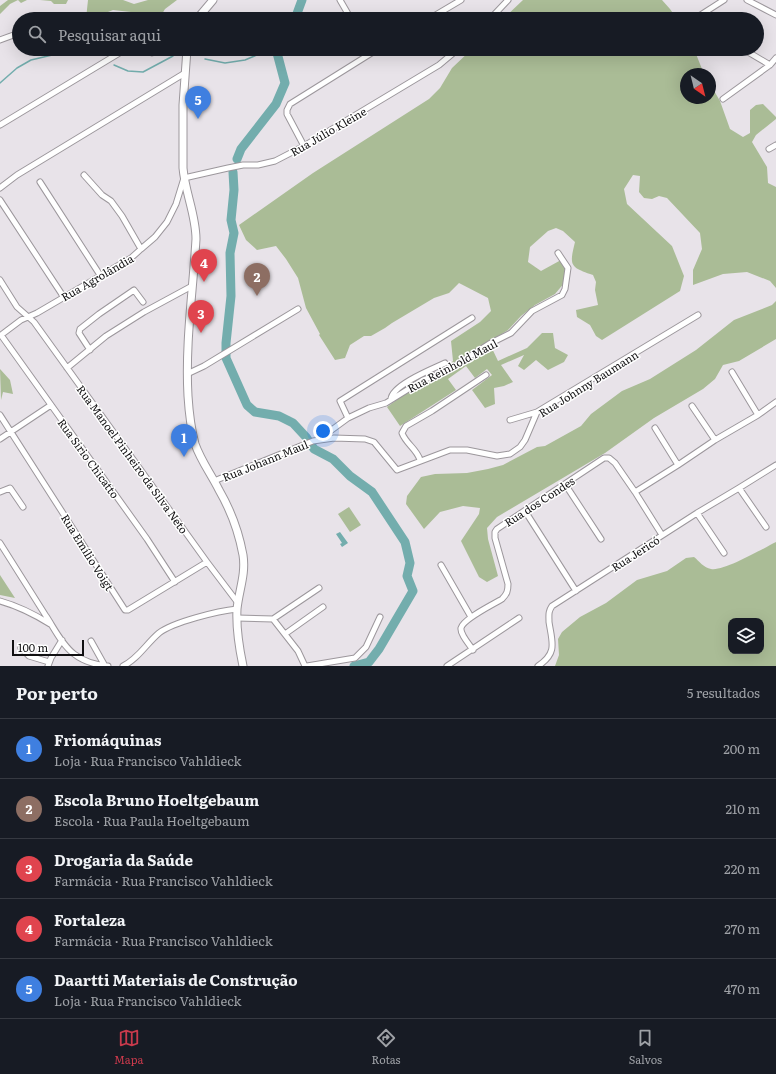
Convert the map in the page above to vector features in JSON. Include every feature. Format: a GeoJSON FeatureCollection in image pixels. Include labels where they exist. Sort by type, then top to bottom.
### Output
{"type":"FeatureCollection","features":[{"type":"Feature","properties":{"kind":"main road"},"geometry":{"type":"LineString","coordinates":[[203,12],[213,0]]}},
{"type":"Feature","properties":{"kind":"main road"},"geometry":{"type":"LineString","coordinates":[[186,56],[183,106],[184,178],[196,227],[187,374],[189,409],[195,442],[202,461],[229,511],[241,547],[244,566],[237,618],[239,646],[243,666]]}},
{"type":"Feature","properties":{"kind":"street"},"geometry":{"type":"LineString","coordinates":[[340,0],[347,12]]}},
{"type":"Feature","properties":{"kind":"street"},"geometry":{"type":"LineString","coordinates":[[441,12],[461,0]]}},
{"type":"Feature","properties":{"kind":"street"},"geometry":{"type":"LineString","coordinates":[[497,12],[508,0]]}},
{"type":"Feature","properties":{"kind":"street"},"geometry":{"type":"LineString","coordinates":[[705,12],[724,0]]}},
{"type":"Feature","properties":{"kind":"street"},"geometry":{"type":"LineString","coordinates":[[747,0],[776,15]]}},
{"type":"Feature","properties":{"kind":"street"},"geometry":{"type":"LineString","coordinates":[[0,40],[12,36]]}},
{"type":"Feature","properties":{"kind":"street"},"geometry":{"type":"LineString","coordinates":[[0,125],[114,56]]}},
{"type":"Feature","properties":{"kind":"street"},"geometry":{"type":"LineString","coordinates":[[304,146],[287,114],[290,104],[363,56]]}},
{"type":"Feature","properties":{"kind":"street","name":"Rua Júlio Kleine"},"geometry":{"type":"LineString","coordinates":[[184,178],[228,168],[267,163],[304,146],[439,65],[450,56]]}},
{"type":"Feature","properties":{"kind":"street"},"geometry":{"type":"LineString","coordinates":[[755,56],[770,65]]}},
{"type":"Feature","properties":{"kind":"street"},"geometry":{"type":"LineString","coordinates":[[723,99],[770,65],[776,58]]}},
{"type":"Feature","properties":{"kind":"street"},"geometry":{"type":"LineString","coordinates":[[0,188],[17,175],[185,73]]}},
{"type":"Feature","properties":{"kind":"street"},"geometry":{"type":"LineString","coordinates":[[769,149],[776,145]]}},
{"type":"Feature","properties":{"kind":"street"},"geometry":{"type":"LineString","coordinates":[[84,175],[102,195],[111,201],[122,216],[141,249]]}},
{"type":"Feature","properties":{"kind":"street","name":"Rua Agrolândia"},"geometry":{"type":"LineString","coordinates":[[1,335],[27,316],[36,313],[131,258],[155,237],[168,222],[184,178]]}},
{"type":"Feature","properties":{"kind":"street"},"geometry":{"type":"LineString","coordinates":[[40,182],[100,275]]}},
{"type":"Feature","properties":{"kind":"street"},"geometry":{"type":"LineString","coordinates":[[0,200],[63,296]]}},
{"type":"Feature","properties":{"kind":"street","name":"Rua Reinhold Maul"},"geometry":{"type":"LineString","coordinates":[[315,440],[348,418],[369,408],[386,403],[423,380],[447,370],[489,344],[511,334],[532,311],[562,295],[565,289],[568,268],[558,253]]}},
{"type":"Feature","properties":{"kind":"street","name":"Rua Manoel Pinheiro da Silva Neto"},"geometry":{"type":"LineString","coordinates":[[0,280],[17,307],[34,322],[238,606]]}},
{"type":"Feature","properties":{"kind":"street"},"geometry":{"type":"LineString","coordinates":[[67,368],[106,336],[144,312],[192,286]]}},
{"type":"Feature","properties":{"kind":"street"},"geometry":{"type":"LineString","coordinates":[[90,350],[79,333],[80,329],[135,289],[143,302]]}},
{"type":"Feature","properties":{"kind":"street"},"geometry":{"type":"LineString","coordinates":[[187,374],[204,366],[298,309]]}},
{"type":"Feature","properties":{"kind":"street","name":"Rua Johnny Baumann"},"geometry":{"type":"LineString","coordinates":[[420,460],[429,459],[450,450],[467,450],[497,456],[510,454],[520,447],[525,440],[537,412],[698,315]]}},
{"type":"Feature","properties":{"kind":"street"},"geometry":{"type":"LineString","coordinates":[[348,418],[340,402],[472,318]]}},
{"type":"Feature","properties":{"kind":"street","name":"Rua Sírio Chicatto"},"geometry":{"type":"LineString","coordinates":[[1,335],[147,539],[175,582]]}},
{"type":"Feature","properties":{"kind":"street"},"geometry":{"type":"LineString","coordinates":[[391,399],[392,393],[405,383],[445,363]]}},
{"type":"Feature","properties":{"kind":"street"},"geometry":{"type":"LineString","coordinates":[[732,372],[758,415]]}},
{"type":"Feature","properties":{"kind":"street"},"geometry":{"type":"LineString","coordinates":[[420,460],[418,453],[403,437],[402,433],[406,426],[432,411],[486,375]]}},
{"type":"Feature","properties":{"kind":"street"},"geometry":{"type":"LineString","coordinates":[[635,492],[715,440],[758,415],[776,402]]}},
{"type":"Feature","properties":{"kind":"street"},"geometry":{"type":"LineString","coordinates":[[0,439],[51,405]]}},
{"type":"Feature","properties":{"kind":"street"},"geometry":{"type":"LineString","coordinates":[[692,406],[715,440]]}},
{"type":"Feature","properties":{"kind":"street"},"geometry":{"type":"LineString","coordinates":[[510,420],[537,412]]}},
{"type":"Feature","properties":{"kind":"street","name":"Rua Emílio Voigt"},"geometry":{"type":"LineString","coordinates":[[0,415],[125,610],[128,610],[207,562]]}},
{"type":"Feature","properties":{"kind":"street"},"geometry":{"type":"LineString","coordinates":[[655,428],[678,465]]}},
{"type":"Feature","properties":{"kind":"street","name":"Rua Johann Maul"},"geometry":{"type":"LineString","coordinates":[[214,481],[315,440],[334,438],[370,440],[374,442],[397,470],[420,460]]}},
{"type":"Feature","properties":{"kind":"street","name":"Rua dos Condes"},"geometry":{"type":"LineString","coordinates":[[472,650],[461,628],[463,624],[506,595],[508,584],[495,538],[495,532],[497,529],[604,458],[608,458],[614,463],[635,492],[662,535]]}},
{"type":"Feature","properties":{"kind":"street","name":"Rua Jericó"},"geometry":{"type":"LineString","coordinates":[[538,666],[547,660],[552,649],[549,610],[552,606],[662,535],[776,465]]}},
{"type":"Feature","properties":{"kind":"street"},"geometry":{"type":"LineString","coordinates":[[565,484],[601,540]]}},
{"type":"Feature","properties":{"kind":"street"},"geometry":{"type":"LineString","coordinates":[[0,492],[10,488],[23,507]]}},
{"type":"Feature","properties":{"kind":"street"},"geometry":{"type":"LineString","coordinates":[[739,488],[766,527]]}},
{"type":"Feature","properties":{"kind":"street"},"geometry":{"type":"LineString","coordinates":[[525,511],[576,591]]}},
{"type":"Feature","properties":{"kind":"street"},"geometry":{"type":"LineString","coordinates":[[697,513],[724,553]]}},
{"type":"Feature","properties":{"kind":"street"},"geometry":{"type":"LineString","coordinates":[[0,543],[52,626],[74,655],[102,666],[108,666]]}},
{"type":"Feature","properties":{"kind":"street"},"geometry":{"type":"LineString","coordinates":[[441,564],[472,617]]}},
{"type":"Feature","properties":{"kind":"street"},"geometry":{"type":"LineString","coordinates":[[237,618],[273,618],[319,588]]}},
{"type":"Feature","properties":{"kind":"street"},"geometry":{"type":"LineString","coordinates":[[0,601],[13,604],[52,626]]}},
{"type":"Feature","properties":{"kind":"street"},"geometry":{"type":"LineString","coordinates":[[123,666],[131,662],[159,633],[172,625],[238,606]]}},
{"type":"Feature","properties":{"kind":"street"},"geometry":{"type":"LineString","coordinates":[[285,634],[323,607]]}},
{"type":"Feature","properties":{"kind":"street"},"geometry":{"type":"LineString","coordinates":[[273,618],[298,651],[306,666],[355,658],[366,647],[380,617]]}},
{"type":"Feature","properties":{"kind":"street"},"geometry":{"type":"LineString","coordinates":[[448,666],[519,618]]}},
{"type":"Feature","properties":{"kind":"street"},"geometry":{"type":"LineString","coordinates":[[21,648],[29,656],[49,664],[62,640]]}},
{"type":"Feature","properties":{"kind":"street"},"geometry":{"type":"LineString","coordinates":[[91,641],[102,666]]}},
{"type":"Feature","properties":{"kind":"green space"},"geometry":{"type":"Polygon","coordinates":[[[8,0],[18,0],[10,4],[0,14],[0,6],[8,0]]]}},
{"type":"Feature","properties":{"kind":"green space"},"geometry":{"type":"Polygon","coordinates":[[[18,0],[27,0],[21,3],[18,0]]]}},
{"type":"Feature","properties":{"kind":"green space"},"geometry":{"type":"Polygon","coordinates":[[[40,0],[68,0],[66,4],[54,4],[51,1],[40,0]]]}},
{"type":"Feature","properties":{"kind":"green space"},"geometry":{"type":"Polygon","coordinates":[[[88,0],[123,0],[134,4],[148,0],[177,0],[163,12],[131,12],[113,10],[108,12],[87,12],[88,0]]]}},
{"type":"Feature","properties":{"kind":"green space"},"geometry":{"type":"Polygon","coordinates":[[[523,0],[662,0],[672,12],[510,12],[523,0]]]}},
{"type":"Feature","properties":{"kind":"green space"},"geometry":{"type":"Polygon","coordinates":[[[465,56],[697,56],[702,68],[680,68],[680,104],[716,104],[716,94],[730,129],[743,137],[750,133],[750,110],[756,105],[763,104],[776,117],[776,119],[756,135],[752,142],[767,167],[768,183],[776,187],[776,288],[770,281],[747,272],[723,274],[693,285],[693,270],[702,249],[700,233],[667,198],[659,196],[652,199],[644,198],[639,192],[640,176],[633,175],[624,189],[627,204],[672,246],[684,276],[680,291],[602,340],[596,336],[590,325],[577,317],[576,310],[598,305],[595,290],[596,282],[593,275],[580,270],[573,264],[572,256],[575,242],[563,231],[556,228],[548,231],[530,247],[528,262],[541,271],[561,260],[566,266],[565,282],[555,294],[535,305],[521,316],[508,330],[489,342],[498,361],[527,348],[542,333],[553,333],[555,348],[568,355],[564,362],[548,370],[536,360],[524,370],[518,366],[524,355],[501,365],[513,382],[494,388],[495,404],[485,408],[472,390],[492,375],[487,369],[475,378],[466,366],[448,379],[456,390],[400,426],[387,407],[409,391],[432,381],[453,361],[451,341],[480,322],[491,311],[488,298],[459,283],[449,293],[434,298],[371,336],[364,336],[350,345],[345,358],[335,360],[319,335],[320,334],[306,308],[298,278],[286,259],[276,246],[257,250],[246,240],[239,225],[313,173],[429,99],[440,88],[452,68],[465,56]]]}},
{"type":"Feature","properties":{"kind":"green space"},"geometry":{"type":"Polygon","coordinates":[[[776,301],[776,339],[739,361],[723,365],[715,379],[703,389],[654,418],[605,453],[497,517],[487,528],[488,539],[498,576],[487,582],[479,577],[461,541],[479,514],[480,508],[463,506],[440,512],[424,529],[406,504],[407,496],[421,477],[435,474],[467,473],[488,469],[503,465],[537,447],[545,446],[581,426],[591,414],[622,391],[650,379],[696,350],[734,320],[772,305],[776,301]]]}},
{"type":"Feature","properties":{"kind":"green space"},"geometry":{"type":"Polygon","coordinates":[[[0,369],[10,380],[13,394],[3,392],[1,400],[0,369]]]}},
{"type":"Feature","properties":{"kind":"green space"},"geometry":{"type":"Polygon","coordinates":[[[349,507],[361,525],[350,532],[338,514],[349,507]]]}},
{"type":"Feature","properties":{"kind":"green space"},"geometry":{"type":"Polygon","coordinates":[[[776,542],[776,666],[555,666],[559,655],[558,639],[562,632],[580,617],[606,603],[637,580],[667,571],[686,558],[694,557],[706,567],[717,569],[725,567],[776,542]]]}},
{"type":"Feature","properties":{"kind":"green space"},"geometry":{"type":"Polygon","coordinates":[[[0,575],[15,598],[0,595],[0,575]]]}},
{"type":"Feature","properties":{"kind":"water"},"geometry":{"type":"Polygon","coordinates":[[[340,532],[348,543],[342,547],[340,544],[342,543],[336,534],[340,532]]]}},
{"type":"Feature","properties":{"kind":"waterway"},"geometry":{"type":"LineString","coordinates":[[298,12],[302,0]]}},
{"type":"Feature","properties":{"kind":"waterway"},"geometry":{"type":"LineString","coordinates":[[0,83],[17,68],[31,60],[48,56]]}},
{"type":"Feature","properties":{"kind":"waterway"},"geometry":{"type":"LineString","coordinates":[[114,65],[128,71],[143,72],[173,56]]}},
{"type":"Feature","properties":{"kind":"waterway"},"geometry":{"type":"LineString","coordinates":[[205,59],[225,63],[245,60],[254,56]]}},
{"type":"Feature","properties":{"kind":"waterway"},"geometry":{"type":"LineString","coordinates":[[237,159],[241,149],[276,104],[285,83],[278,56]]}},
{"type":"Feature","properties":{"kind":"waterway"},"geometry":{"type":"LineString","coordinates":[[233,172],[234,190],[231,220],[234,233],[230,253],[231,296],[226,343],[226,358],[247,405],[255,412],[279,416],[293,423],[306,437],[314,449],[333,459],[350,476],[372,492],[405,542],[410,563],[407,576],[413,591],[379,649],[369,662],[354,666]]}},
{"type":"Feature","properties":{"kind":"place","name":"Daartti Materiais de Construção"},"geometry":{"type":"Point","coordinates":[198,119]}},
{"type":"Feature","properties":{"kind":"place","name":"Fortaleza"},"geometry":{"type":"Point","coordinates":[204,282]}},
{"type":"Feature","properties":{"kind":"place","name":"Escola Bruno Hoeltgebaum"},"geometry":{"type":"Point","coordinates":[257,296]}},
{"type":"Feature","properties":{"kind":"place","name":"Drogaria da Saúde"},"geometry":{"type":"Point","coordinates":[201,333]}},
{"type":"Feature","properties":{"kind":"place","name":"Friomáquinas"},"geometry":{"type":"Point","coordinates":[184,457]}}]}
